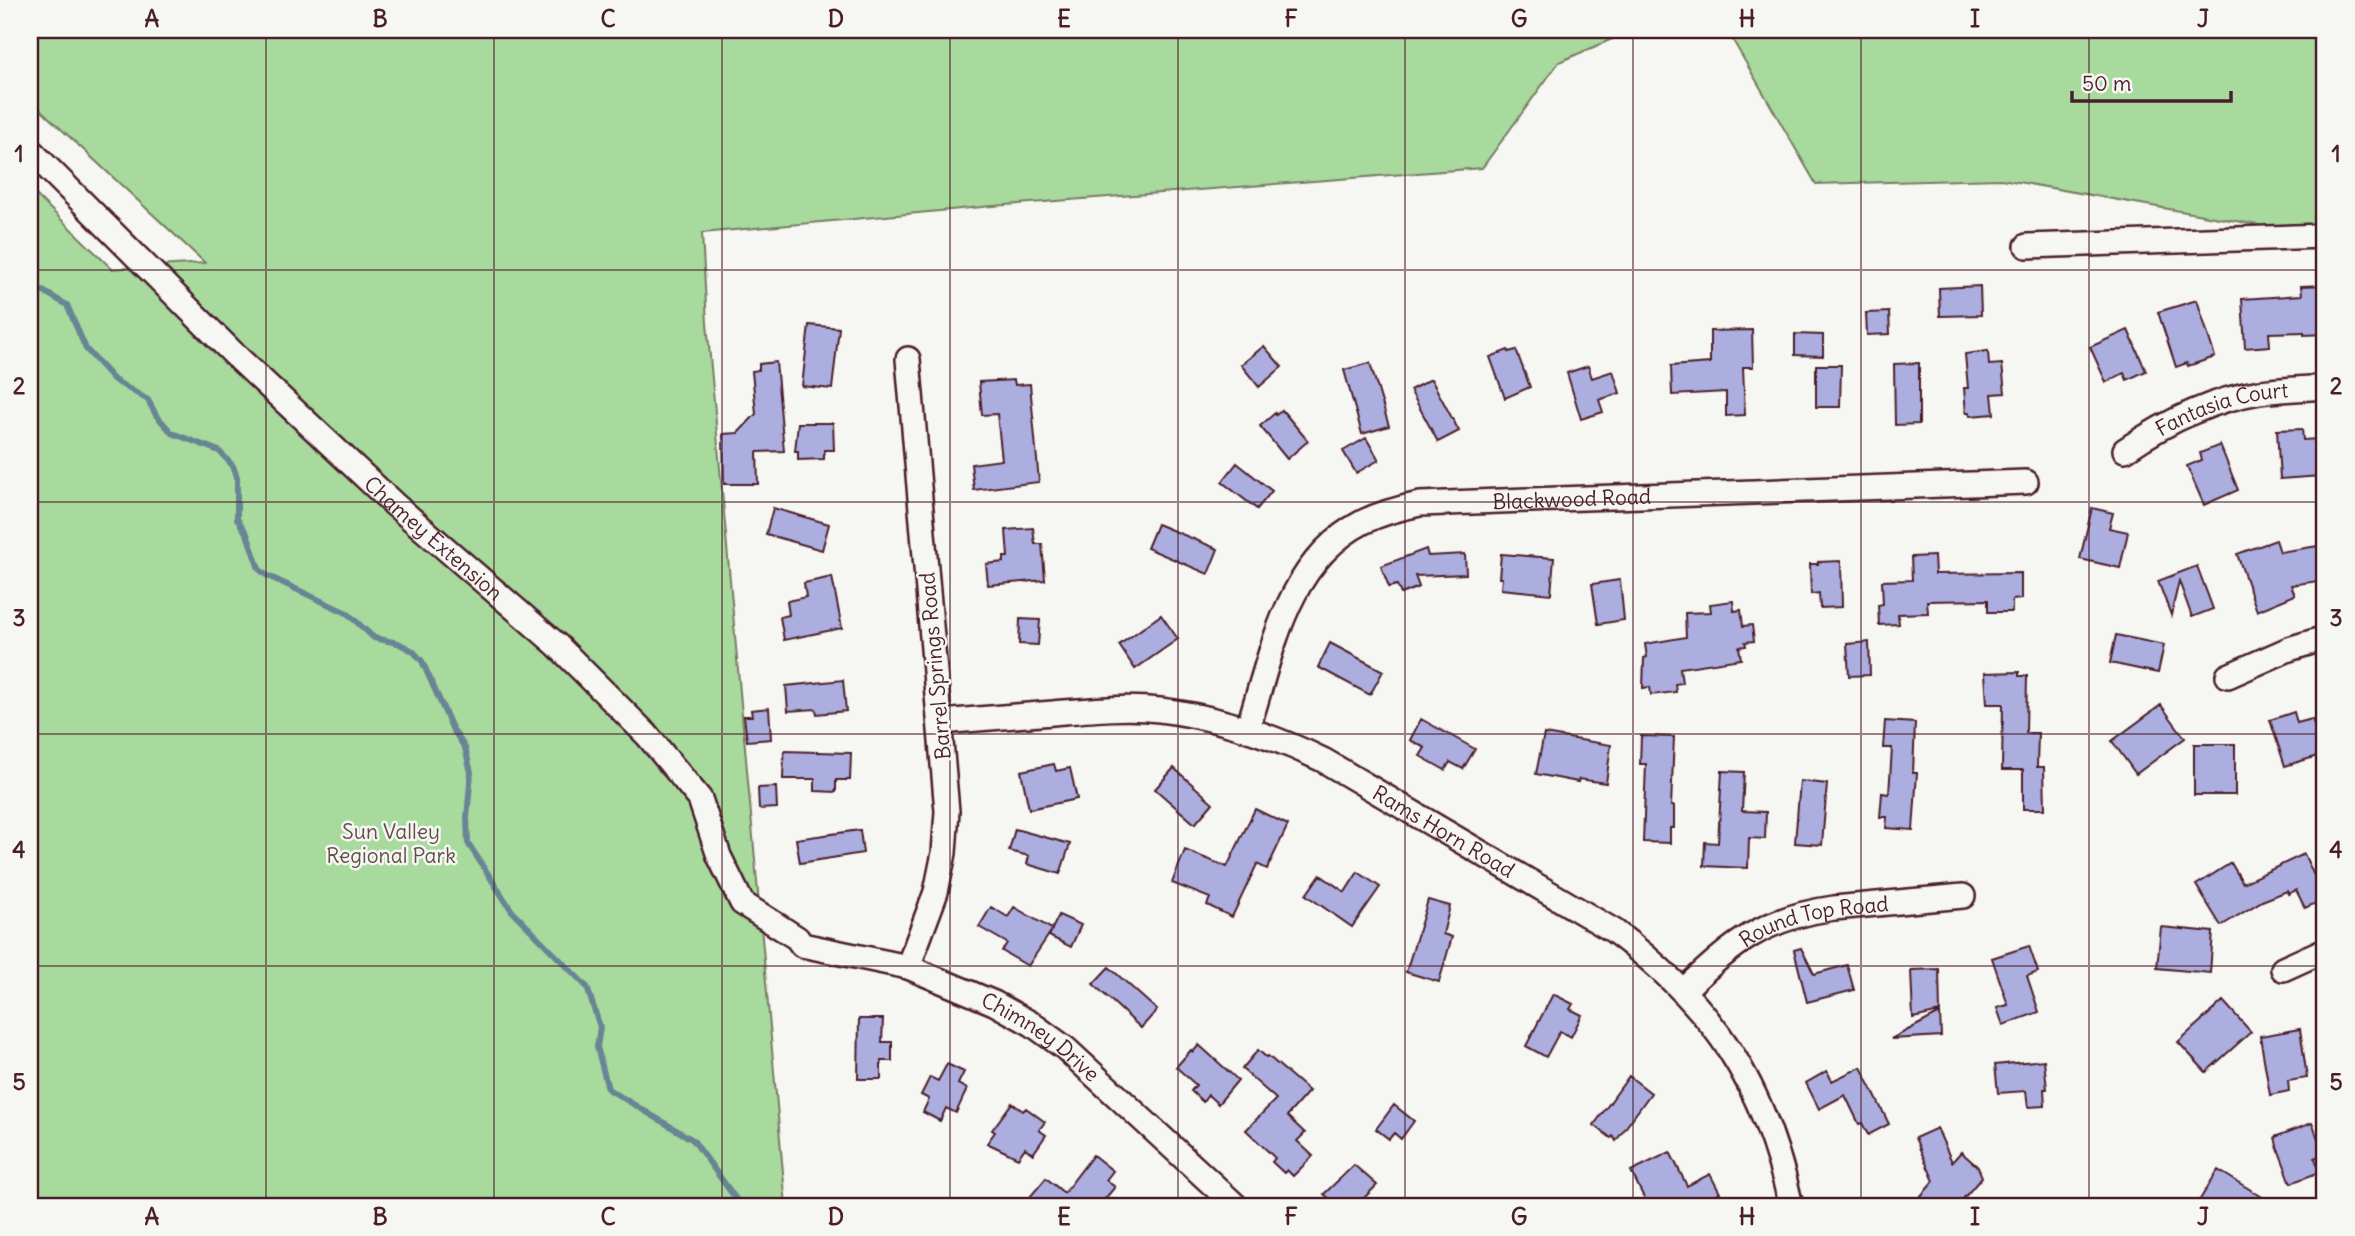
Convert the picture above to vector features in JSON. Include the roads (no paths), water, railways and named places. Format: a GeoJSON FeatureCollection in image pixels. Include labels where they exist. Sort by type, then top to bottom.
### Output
{"type":"FeatureCollection","features":[{"type":"Feature","properties":{"kind":"street","name":"Chamey Extension"},"geometry":{"type":"LineString","coordinates":[[30,150],[234,354],[394,504],[557,645],[647,735],[700,799],[719,856],[742,903],[797,938],[802,945]]}},
{"type":"Feature","properties":{"kind":"street"},"geometry":{"type":"LineString","coordinates":[[2026,246],[2325,236]]}},
{"type":"Feature","properties":{"kind":"street","name":"Barrel Springs Road"},"geometry":{"type":"LineString","coordinates":[[908,359],[947,811],[944,853],[936,892],[908,967]]}},
{"type":"Feature","properties":{"kind":"street","name":"Fantasia Court"},"geometry":{"type":"LineString","coordinates":[[2125,450],[2183,415],[2221,401],[2260,392],[2325,387]]}},
{"type":"Feature","properties":{"kind":"street","name":"Blackwood Road"},"geometry":{"type":"LineString","coordinates":[[1248,728],[1286,610],[1298,584],[1315,560],[1338,539],[1363,522],[1392,510],[1420,504],[2026,482]]}},
{"type":"Feature","properties":{"kind":"street"},"geometry":{"type":"LineString","coordinates":[[2228,676],[2289,649],[2325,638]]}},
{"type":"Feature","properties":{"kind":"street","name":"Rams Horn Road"},"geometry":{"type":"LineString","coordinates":[[940,722],[1109,708],[1158,710],[1248,728],[1324,760],[1614,932],[1649,958],[1684,990],[1724,1039],[1749,1080],[1768,1122],[1782,1164],[1791,1206]]}},
{"type":"Feature","properties":{"kind":"street","name":"Round Top Road"},"geometry":{"type":"LineString","coordinates":[[1684,990],[1727,950],[1782,919],[1834,908],[1963,896]]}},
{"type":"Feature","properties":{"kind":"street","name":"Chimney Drive"},"geometry":{"type":"LineString","coordinates":[[802,945],[908,967],[994,1003],[1043,1032],[1065,1048],[1236,1206]]}},
{"type":"Feature","properties":{"kind":"street"},"geometry":{"type":"LineString","coordinates":[[2283,969],[2325,950]]}},
{"type":"Feature","properties":{"kind":"waterway"},"geometry":{"type":"LineString","coordinates":[[30,289],[38,288],[67,305],[86,349],[114,380],[148,400],[156,415],[172,433],[219,451],[233,466],[237,477],[237,519],[247,534],[259,569],[266,575],[347,613],[374,638],[398,643],[413,651],[422,661],[452,728],[465,748],[471,772],[468,843],[512,911],[587,987],[600,1027],[597,1047],[608,1089],[693,1140],[741,1206]]}},
{"type":"Feature","properties":{"kind":"park label","name":"Sun Valley Regional Park"},"geometry":{"type":"Point","coordinates":[391,843]}}]}
